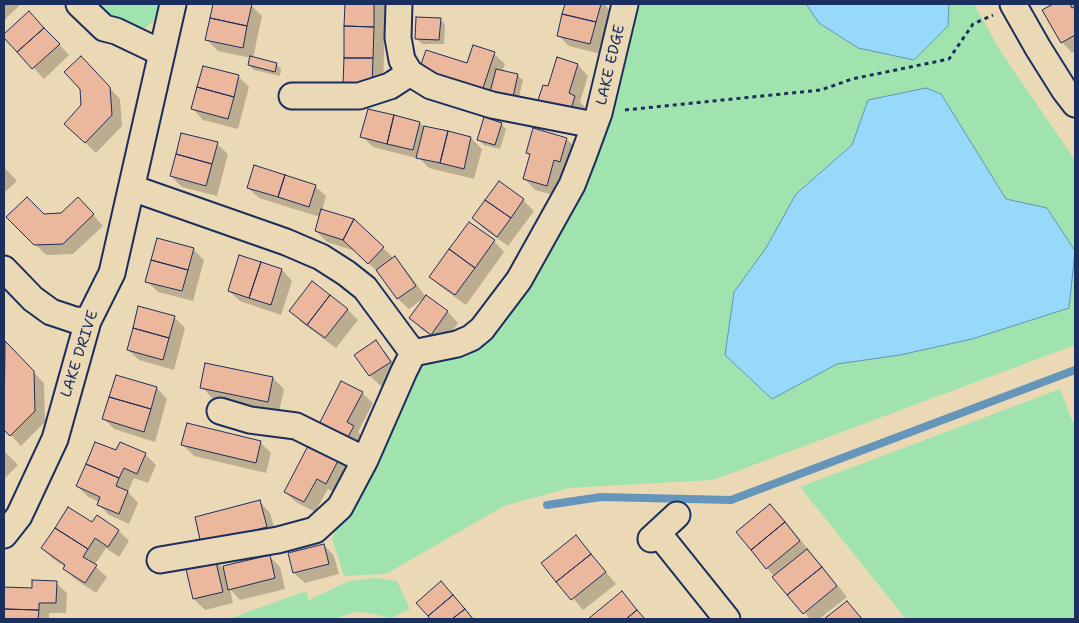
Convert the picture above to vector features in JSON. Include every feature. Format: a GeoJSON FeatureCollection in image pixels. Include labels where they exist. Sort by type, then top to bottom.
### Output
{"type":"FeatureCollection","features":[{"type":"Feature","properties":{"kind":"street"},"geometry":{"type":"LineString","coordinates":[[79,4],[104,28],[116,31],[162,53]]}},
{"type":"Feature","properties":{"kind":"street","name":"LAKE DRIVE"},"geometry":{"type":"LineString","coordinates":[[4,535],[19,516],[55,439],[88,321],[112,273],[173,4]]}},
{"type":"Feature","properties":{"kind":"street"},"geometry":{"type":"LineString","coordinates":[[399,4],[398,38],[402,60],[410,73],[431,86],[492,105],[597,119]]}},
{"type":"Feature","properties":{"kind":"street","name":"LAKE EDGE"},"geometry":{"type":"LineString","coordinates":[[413,353],[457,344],[471,338],[482,329],[519,280],[572,185],[597,119],[625,4]]}},
{"type":"Feature","properties":{"kind":"street"},"geometry":{"type":"LineString","coordinates":[[1013,4],[1038,48],[1075,104]]}},
{"type":"Feature","properties":{"kind":"street"},"geometry":{"type":"LineString","coordinates":[[292,96],[359,96],[390,86],[410,73]]}},
{"type":"Feature","properties":{"kind":"street"},"geometry":{"type":"LineString","coordinates":[[135,177],[321,257],[365,288],[413,353],[365,460],[340,507],[315,530],[278,540],[160,560]]}},
{"type":"Feature","properties":{"kind":"street"},"geometry":{"type":"LineString","coordinates":[[4,269],[33,299],[50,312],[75,320],[88,321]]}},
{"type":"Feature","properties":{"kind":"street"},"geometry":{"type":"LineString","coordinates":[[220,410],[250,420],[296,426],[365,460]]}},
{"type":"Feature","properties":{"kind":"street"},"geometry":{"type":"LineString","coordinates":[[677,515],[654,536],[727,619]]}},
{"type":"Feature","properties":{"kind":"path"},"geometry":{"type":"LineString","coordinates":[[597,119],[821,90],[852,79],[949,59],[973,24],[1013,4]]}},
{"type":"Feature","properties":{"kind":"green space"},"geometry":{"type":"Polygon","coordinates":[[[94,4],[163,4],[158,18],[145,28],[130,30],[113,22],[94,4]]]}},
{"type":"Feature","properties":{"kind":"green space"},"geometry":{"type":"Polygon","coordinates":[[[636,4],[974,4],[1001,52],[1075,160],[1075,345],[713,480],[569,488],[504,506],[386,574],[344,576],[332,538],[384,439],[419,365],[465,354],[508,312],[636,4]]]}},
{"type":"Feature","properties":{"kind":"green space"},"geometry":{"type":"Polygon","coordinates":[[[1060,389],[1075,428],[1075,619],[906,619],[800,487],[1060,389]]]}},
{"type":"Feature","properties":{"kind":"green space"},"geometry":{"type":"Polygon","coordinates":[[[375,578],[397,581],[410,609],[391,618],[355,612],[334,619],[223,619],[231,618],[306,591],[309,600],[349,581],[375,578]]]}},
{"type":"Feature","properties":{"kind":"water"},"geometry":{"type":"Polygon","coordinates":[[[806,4],[949,4],[948,26],[914,60],[858,48],[819,23],[806,4]]]}},
{"type":"Feature","properties":{"kind":"water"},"geometry":{"type":"Polygon","coordinates":[[[926,88],[941,94],[1006,199],[1047,208],[1075,251],[1069,308],[972,339],[900,355],[837,364],[772,399],[725,355],[734,292],[766,248],[796,194],[852,145],[868,100],[926,88]]]}},
{"type":"Feature","properties":{"kind":"building"},"geometry":{"type":"Polygon","coordinates":[[[213,4],[252,4],[247,26],[210,18],[213,4]]]}},
{"type":"Feature","properties":{"kind":"building"},"geometry":{"type":"Polygon","coordinates":[[[345,4],[374,4],[374,27],[344,26],[345,4]]]}},
{"type":"Feature","properties":{"kind":"building"},"geometry":{"type":"Polygon","coordinates":[[[565,4],[601,4],[596,22],[562,14],[565,4]]]}},
{"type":"Feature","properties":{"kind":"building"},"geometry":{"type":"Polygon","coordinates":[[[1053,4],[1070,4],[1072,8],[1075,6],[1075,35],[1061,43],[1042,10],[1053,4]]]}},
{"type":"Feature","properties":{"kind":"building"},"geometry":{"type":"Polygon","coordinates":[[[29,11],[44,28],[17,52],[4,38],[4,34],[29,11]]]}},
{"type":"Feature","properties":{"kind":"building"},"geometry":{"type":"Polygon","coordinates":[[[562,14],[596,22],[590,44],[557,36],[562,14]]]}},
{"type":"Feature","properties":{"kind":"building"},"geometry":{"type":"Polygon","coordinates":[[[416,17],[441,18],[439,40],[415,39],[416,17]]]}},
{"type":"Feature","properties":{"kind":"building"},"geometry":{"type":"Polygon","coordinates":[[[210,18],[247,26],[243,48],[205,40],[210,18]]]}},
{"type":"Feature","properties":{"kind":"building"},"geometry":{"type":"Polygon","coordinates":[[[344,26],[374,27],[373,58],[344,58],[344,26]]]}},
{"type":"Feature","properties":{"kind":"building"},"geometry":{"type":"Polygon","coordinates":[[[44,28],[60,44],[32,69],[17,52],[44,28]]]}},
{"type":"Feature","properties":{"kind":"building"},"geometry":{"type":"Polygon","coordinates":[[[473,45],[495,52],[482,91],[419,70],[426,50],[467,63],[473,45]]]}},
{"type":"Feature","properties":{"kind":"building"},"geometry":{"type":"Polygon","coordinates":[[[81,56],[110,87],[112,115],[85,143],[64,124],[81,105],[80,89],[64,72],[81,56]]]}},
{"type":"Feature","properties":{"kind":"building"},"geometry":{"type":"Polygon","coordinates":[[[250,56],[277,63],[275,72],[248,65],[250,56]]]}},
{"type":"Feature","properties":{"kind":"building"},"geometry":{"type":"Polygon","coordinates":[[[557,57],[578,64],[569,93],[575,96],[569,116],[536,106],[543,85],[548,86],[557,57]]]}},
{"type":"Feature","properties":{"kind":"building"},"geometry":{"type":"Polygon","coordinates":[[[344,58],[373,58],[372,86],[343,85],[344,58]]]}},
{"type":"Feature","properties":{"kind":"building"},"geometry":{"type":"Polygon","coordinates":[[[203,66],[239,75],[234,97],[197,87],[203,66]]]}},
{"type":"Feature","properties":{"kind":"building"},"geometry":{"type":"Polygon","coordinates":[[[496,69],[518,74],[513,97],[490,92],[496,69]]]}},
{"type":"Feature","properties":{"kind":"building"},"geometry":{"type":"Polygon","coordinates":[[[197,87],[234,97],[228,119],[191,109],[197,87]]]}},
{"type":"Feature","properties":{"kind":"building"},"geometry":{"type":"Polygon","coordinates":[[[368,109],[394,115],[387,144],[360,137],[368,109]]]}},
{"type":"Feature","properties":{"kind":"building"},"geometry":{"type":"Polygon","coordinates":[[[394,115],[420,122],[413,150],[387,144],[394,115]]]}},
{"type":"Feature","properties":{"kind":"building"},"geometry":{"type":"Polygon","coordinates":[[[484,117],[502,123],[495,145],[477,140],[484,117]]]}},
{"type":"Feature","properties":{"kind":"building"},"geometry":{"type":"Polygon","coordinates":[[[424,126],[448,131],[440,163],[416,158],[424,126]]]}},
{"type":"Feature","properties":{"kind":"building"},"geometry":{"type":"Polygon","coordinates":[[[533,128],[567,138],[560,162],[554,160],[547,186],[523,179],[530,154],[526,153],[533,128]]]}},
{"type":"Feature","properties":{"kind":"building"},"geometry":{"type":"Polygon","coordinates":[[[448,131],[471,137],[464,169],[440,163],[448,131]]]}},
{"type":"Feature","properties":{"kind":"building"},"geometry":{"type":"Polygon","coordinates":[[[181,133],[218,142],[212,164],[176,154],[181,133]]]}},
{"type":"Feature","properties":{"kind":"building"},"geometry":{"type":"Polygon","coordinates":[[[176,154],[212,164],[206,186],[170,176],[176,154]]]}},
{"type":"Feature","properties":{"kind":"building"},"geometry":{"type":"Polygon","coordinates":[[[254,165],[285,175],[278,197],[247,188],[254,165]]]}},
{"type":"Feature","properties":{"kind":"building"},"geometry":{"type":"Polygon","coordinates":[[[285,175],[316,185],[309,207],[278,197],[285,175]]]}},
{"type":"Feature","properties":{"kind":"building"},"geometry":{"type":"Polygon","coordinates":[[[499,181],[524,199],[511,218],[485,200],[499,181]]]}},
{"type":"Feature","properties":{"kind":"building"},"geometry":{"type":"Polygon","coordinates":[[[27,197],[44,214],[61,213],[78,197],[94,214],[63,244],[34,245],[6,217],[27,197]]]}},
{"type":"Feature","properties":{"kind":"building"},"geometry":{"type":"Polygon","coordinates":[[[485,200],[511,218],[497,237],[472,218],[485,200]]]}},
{"type":"Feature","properties":{"kind":"building"},"geometry":{"type":"Polygon","coordinates":[[[321,209],[354,219],[343,240],[315,231],[321,209]]]}},
{"type":"Feature","properties":{"kind":"building"},"geometry":{"type":"Polygon","coordinates":[[[354,219],[384,247],[368,264],[343,240],[354,219]]]}},
{"type":"Feature","properties":{"kind":"building"},"geometry":{"type":"Polygon","coordinates":[[[469,222],[495,240],[475,268],[449,249],[469,222]]]}},
{"type":"Feature","properties":{"kind":"building"},"geometry":{"type":"Polygon","coordinates":[[[157,238],[194,248],[188,270],[151,260],[157,238]]]}},
{"type":"Feature","properties":{"kind":"building"},"geometry":{"type":"Polygon","coordinates":[[[449,249],[475,268],[455,295],[429,277],[449,249]]]}},
{"type":"Feature","properties":{"kind":"building"},"geometry":{"type":"Polygon","coordinates":[[[239,255],[261,262],[249,298],[228,291],[239,255]]]}},
{"type":"Feature","properties":{"kind":"building"},"geometry":{"type":"Polygon","coordinates":[[[395,256],[416,286],[397,299],[376,270],[395,256]]]}},
{"type":"Feature","properties":{"kind":"building"},"geometry":{"type":"Polygon","coordinates":[[[151,260],[188,270],[182,291],[145,282],[151,260]]]}},
{"type":"Feature","properties":{"kind":"building"},"geometry":{"type":"Polygon","coordinates":[[[261,262],[282,269],[271,305],[249,298],[261,262]]]}},
{"type":"Feature","properties":{"kind":"building"},"geometry":{"type":"Polygon","coordinates":[[[312,281],[330,295],[307,325],[289,311],[312,281]]]}},
{"type":"Feature","properties":{"kind":"building"},"geometry":{"type":"Polygon","coordinates":[[[330,295],[348,309],[325,338],[307,325],[330,295]]]}},
{"type":"Feature","properties":{"kind":"building"},"geometry":{"type":"Polygon","coordinates":[[[426,295],[448,311],[431,335],[409,318],[426,295]]]}},
{"type":"Feature","properties":{"kind":"building"},"geometry":{"type":"Polygon","coordinates":[[[138,306],[175,316],[169,338],[133,328],[138,306]]]}},
{"type":"Feature","properties":{"kind":"building"},"geometry":{"type":"Polygon","coordinates":[[[133,328],[169,338],[163,360],[127,350],[133,328]]]}},
{"type":"Feature","properties":{"kind":"building"},"geometry":{"type":"Polygon","coordinates":[[[376,340],[391,362],[369,376],[354,355],[376,340]]]}},
{"type":"Feature","properties":{"kind":"building"},"geometry":{"type":"Polygon","coordinates":[[[5,341],[34,371],[35,411],[10,436],[4,430],[5,341]]]}},
{"type":"Feature","properties":{"kind":"building"},"geometry":{"type":"Polygon","coordinates":[[[205,363],[273,377],[268,402],[200,388],[205,363]]]}},
{"type":"Feature","properties":{"kind":"building"},"geometry":{"type":"Polygon","coordinates":[[[116,375],[157,387],[151,409],[109,397],[116,375]]]}},
{"type":"Feature","properties":{"kind":"building"},"geometry":{"type":"Polygon","coordinates":[[[341,381],[363,392],[347,422],[354,426],[343,446],[315,432],[341,381]]]}},
{"type":"Feature","properties":{"kind":"building"},"geometry":{"type":"Polygon","coordinates":[[[109,397],[151,409],[144,432],[102,419],[109,397]]]}},
{"type":"Feature","properties":{"kind":"building"},"geometry":{"type":"Polygon","coordinates":[[[187,423],[261,441],[256,463],[181,445],[187,423]]]}},
{"type":"Feature","properties":{"kind":"building"},"geometry":{"type":"Polygon","coordinates":[[[95,442],[116,450],[120,442],[146,453],[137,474],[124,468],[119,478],[86,464],[95,442]]]}},
{"type":"Feature","properties":{"kind":"building"},"geometry":{"type":"Polygon","coordinates":[[[310,442],[340,457],[326,484],[317,479],[304,502],[284,492],[310,442]]]}},
{"type":"Feature","properties":{"kind":"building"},"geometry":{"type":"Polygon","coordinates":[[[86,464],[119,478],[116,486],[128,491],[119,514],[97,505],[100,497],[76,486],[86,464]]]}},
{"type":"Feature","properties":{"kind":"building"},"geometry":{"type":"Polygon","coordinates":[[[260,500],[267,527],[201,544],[195,517],[260,500]]]}},
{"type":"Feature","properties":{"kind":"building"},"geometry":{"type":"Polygon","coordinates":[[[770,504],[785,522],[751,550],[736,532],[770,504]]]}},
{"type":"Feature","properties":{"kind":"building"},"geometry":{"type":"Polygon","coordinates":[[[68,507],[92,522],[97,515],[119,530],[108,547],[95,538],[88,549],[55,528],[68,507]]]}},
{"type":"Feature","properties":{"kind":"building"},"geometry":{"type":"Polygon","coordinates":[[[785,522],[800,541],[766,569],[751,550],[785,522]]]}},
{"type":"Feature","properties":{"kind":"building"},"geometry":{"type":"Polygon","coordinates":[[[55,528],[88,549],[83,557],[97,565],[85,583],[63,569],[65,565],[41,548],[55,528]]]}},
{"type":"Feature","properties":{"kind":"building"},"geometry":{"type":"Polygon","coordinates":[[[576,535],[591,554],[556,582],[541,563],[576,535]]]}},
{"type":"Feature","properties":{"kind":"building"},"geometry":{"type":"Polygon","coordinates":[[[324,544],[329,564],[293,573],[288,553],[324,544]]]}},
{"type":"Feature","properties":{"kind":"building"},"geometry":{"type":"Polygon","coordinates":[[[807,549],[822,567],[787,595],[772,577],[807,549]]]}},
{"type":"Feature","properties":{"kind":"building"},"geometry":{"type":"Polygon","coordinates":[[[591,554],[606,572],[571,600],[556,582],[591,554]]]}},
{"type":"Feature","properties":{"kind":"building"},"geometry":{"type":"Polygon","coordinates":[[[270,555],[275,578],[228,590],[223,566],[270,555]]]}},
{"type":"Feature","properties":{"kind":"building"},"geometry":{"type":"Polygon","coordinates":[[[215,558],[223,592],[193,599],[185,565],[215,558]]]}},
{"type":"Feature","properties":{"kind":"building"},"geometry":{"type":"Polygon","coordinates":[[[822,567],[837,586],[803,614],[787,595],[822,567]]]}},
{"type":"Feature","properties":{"kind":"building"},"geometry":{"type":"Polygon","coordinates":[[[32,580],[57,581],[56,603],[39,603],[39,610],[4,609],[4,587],[32,588],[32,580]]]}},
{"type":"Feature","properties":{"kind":"building"},"geometry":{"type":"Polygon","coordinates":[[[441,581],[453,595],[428,616],[416,603],[441,581]]]}},
{"type":"Feature","properties":{"kind":"building"},"geometry":{"type":"Polygon","coordinates":[[[622,591],[637,610],[626,619],[588,619],[622,591]]]}},
{"type":"Feature","properties":{"kind":"building"},"geometry":{"type":"Polygon","coordinates":[[[453,595],[465,609],[452,619],[430,619],[428,616],[453,595]]]}},
{"type":"Feature","properties":{"kind":"building"},"geometry":{"type":"Polygon","coordinates":[[[847,601],[862,619],[824,619],[847,601]]]}},
{"type":"Feature","properties":{"kind":"building"},"geometry":{"type":"Polygon","coordinates":[[[4,609],[39,610],[38,619],[4,619],[4,609]]]}},
{"type":"Feature","properties":{"kind":"building"},"geometry":{"type":"Polygon","coordinates":[[[465,609],[473,619],[452,619],[465,609]]]}},
{"type":"Feature","properties":{"kind":"building"},"geometry":{"type":"Polygon","coordinates":[[[637,610],[645,619],[626,619],[637,610]]]}},
{"type":"Feature","properties":{"kind":"waterway"},"geometry":{"type":"LineString","coordinates":[[547,505],[601,497],[731,500],[1075,370]]}}]}
